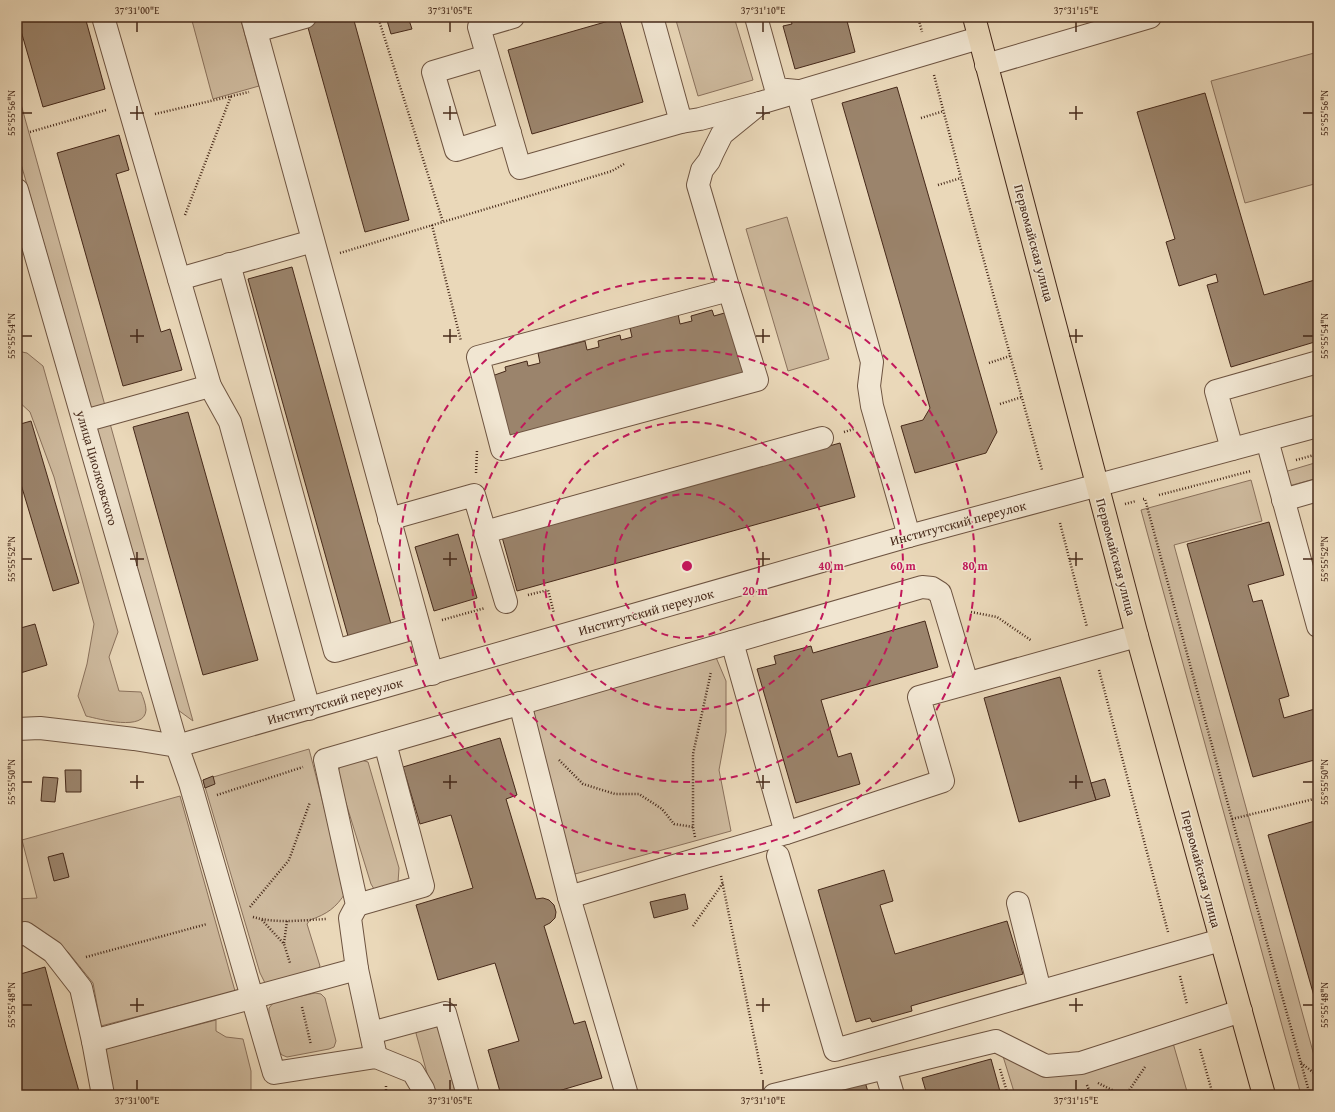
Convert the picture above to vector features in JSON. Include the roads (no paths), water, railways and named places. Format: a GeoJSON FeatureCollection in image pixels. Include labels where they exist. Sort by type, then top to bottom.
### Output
{"type":"FeatureCollection","features":[{"type":"Feature","properties":{"kind":"main road","name":"Первомайская улица"},"geometry":{"type":"LineString","coordinates":[[974,17],[1137,636],[1264,1095]]}},
{"type":"Feature","properties":{"kind":"street"},"geometry":{"type":"LineString","coordinates":[[103,17],[210,386],[230,422],[309,709]]}},
{"type":"Feature","properties":{"kind":"street"},"geometry":{"type":"LineString","coordinates":[[305,17],[254,24],[432,674]]}},
{"type":"Feature","properties":{"kind":"street"},"geometry":{"type":"LineString","coordinates":[[513,17],[479,27],[520,168],[681,122],[700,120],[980,38]]}},
{"type":"Feature","properties":{"kind":"street"},"geometry":{"type":"LineString","coordinates":[[652,17],[681,122]]}},
{"type":"Feature","properties":{"kind":"street"},"geometry":{"type":"LineString","coordinates":[[756,17],[776,89],[797,91]]}},
{"type":"Feature","properties":{"kind":"street"},"geometry":{"type":"LineString","coordinates":[[986,65],[1102,24],[1150,17]]}},
{"type":"Feature","properties":{"kind":"street"},"geometry":{"type":"LineString","coordinates":[[487,56],[433,72],[456,150],[510,133]]}},
{"type":"Feature","properties":{"kind":"street"},"geometry":{"type":"LineString","coordinates":[[797,91],[872,362],[870,391],[876,423],[909,536]]}},
{"type":"Feature","properties":{"kind":"street"},"geometry":{"type":"LineString","coordinates":[[728,290],[478,357],[502,449],[757,380],[728,290],[698,185],[702,170],[709,161],[722,134],[760,103]]}},
{"type":"Feature","properties":{"kind":"street","name":"улица Циолковского"},"geometry":{"type":"LineString","coordinates":[[17,190],[24,240],[84,421],[177,746],[195,802],[274,1073],[376,1057]]}},
{"type":"Feature","properties":{"kind":"street"},"geometry":{"type":"LineString","coordinates":[[179,279],[229,264],[315,250]]}},
{"type":"Feature","properties":{"kind":"street"},"geometry":{"type":"LineString","coordinates":[[229,264],[335,651],[418,627]]}},
{"type":"Feature","properties":{"kind":"street"},"geometry":{"type":"LineString","coordinates":[[1232,449],[1216,391],[1318,362]]}},
{"type":"Feature","properties":{"kind":"street"},"geometry":{"type":"LineString","coordinates":[[84,421],[210,386]]}},
{"type":"Feature","properties":{"kind":"street","name":"Институтский переулок"},"geometry":{"type":"LineString","coordinates":[[17,729],[48,729],[134,739],[177,746],[909,536],[1318,426]]}},
{"type":"Feature","properties":{"kind":"street"},"geometry":{"type":"LineString","coordinates":[[485,532],[822,438]]}},
{"type":"Feature","properties":{"kind":"street"},"geometry":{"type":"LineString","coordinates":[[1266,440],[1318,626]]}},
{"type":"Feature","properties":{"kind":"street"},"geometry":{"type":"LineString","coordinates":[[1282,500],[1318,490]]}},
{"type":"Feature","properties":{"kind":"street"},"geometry":{"type":"LineString","coordinates":[[389,519],[474,495],[506,602]]}},
{"type":"Feature","properties":{"kind":"street"},"geometry":{"type":"LineString","coordinates":[[425,1095],[413,1072],[376,1057],[357,970],[354,912],[325,760],[520,703],[734,651],[922,587],[932,588],[940,593],[967,683]]}},
{"type":"Feature","properties":{"kind":"street"},"geometry":{"type":"LineString","coordinates":[[570,897],[786,833],[943,781],[919,697],[1137,636]]}},
{"type":"Feature","properties":{"kind":"street"},"geometry":{"type":"LineString","coordinates":[[734,651],[786,833]]}},
{"type":"Feature","properties":{"kind":"street"},"geometry":{"type":"LineString","coordinates":[[520,703],[570,897],[627,1095]]}},
{"type":"Feature","properties":{"kind":"street"},"geometry":{"type":"LineString","coordinates":[[354,912],[423,886],[385,743]]}},
{"type":"Feature","properties":{"kind":"street"},"geometry":{"type":"LineString","coordinates":[[778,856],[835,1050],[1221,940]]}},
{"type":"Feature","properties":{"kind":"street"},"geometry":{"type":"LineString","coordinates":[[1018,903],[1040,991]]}},
{"type":"Feature","properties":{"kind":"street"},"geometry":{"type":"LineString","coordinates":[[17,935],[25,933],[53,952],[81,988],[103,1095]]}},
{"type":"Feature","properties":{"kind":"street"},"geometry":{"type":"LineString","coordinates":[[93,1041],[357,970]]}},
{"type":"Feature","properties":{"kind":"street"},"geometry":{"type":"LineString","coordinates":[[768,1087],[885,1068],[996,1041],[1046,1066],[1081,1063],[1241,1011]]}},
{"type":"Feature","properties":{"kind":"street"},"geometry":{"type":"LineString","coordinates":[[371,1033],[445,1013],[468,1095]]}},
{"type":"Feature","properties":{"kind":"street"},"geometry":{"type":"LineString","coordinates":[[885,1068],[893,1095]]}}]}
